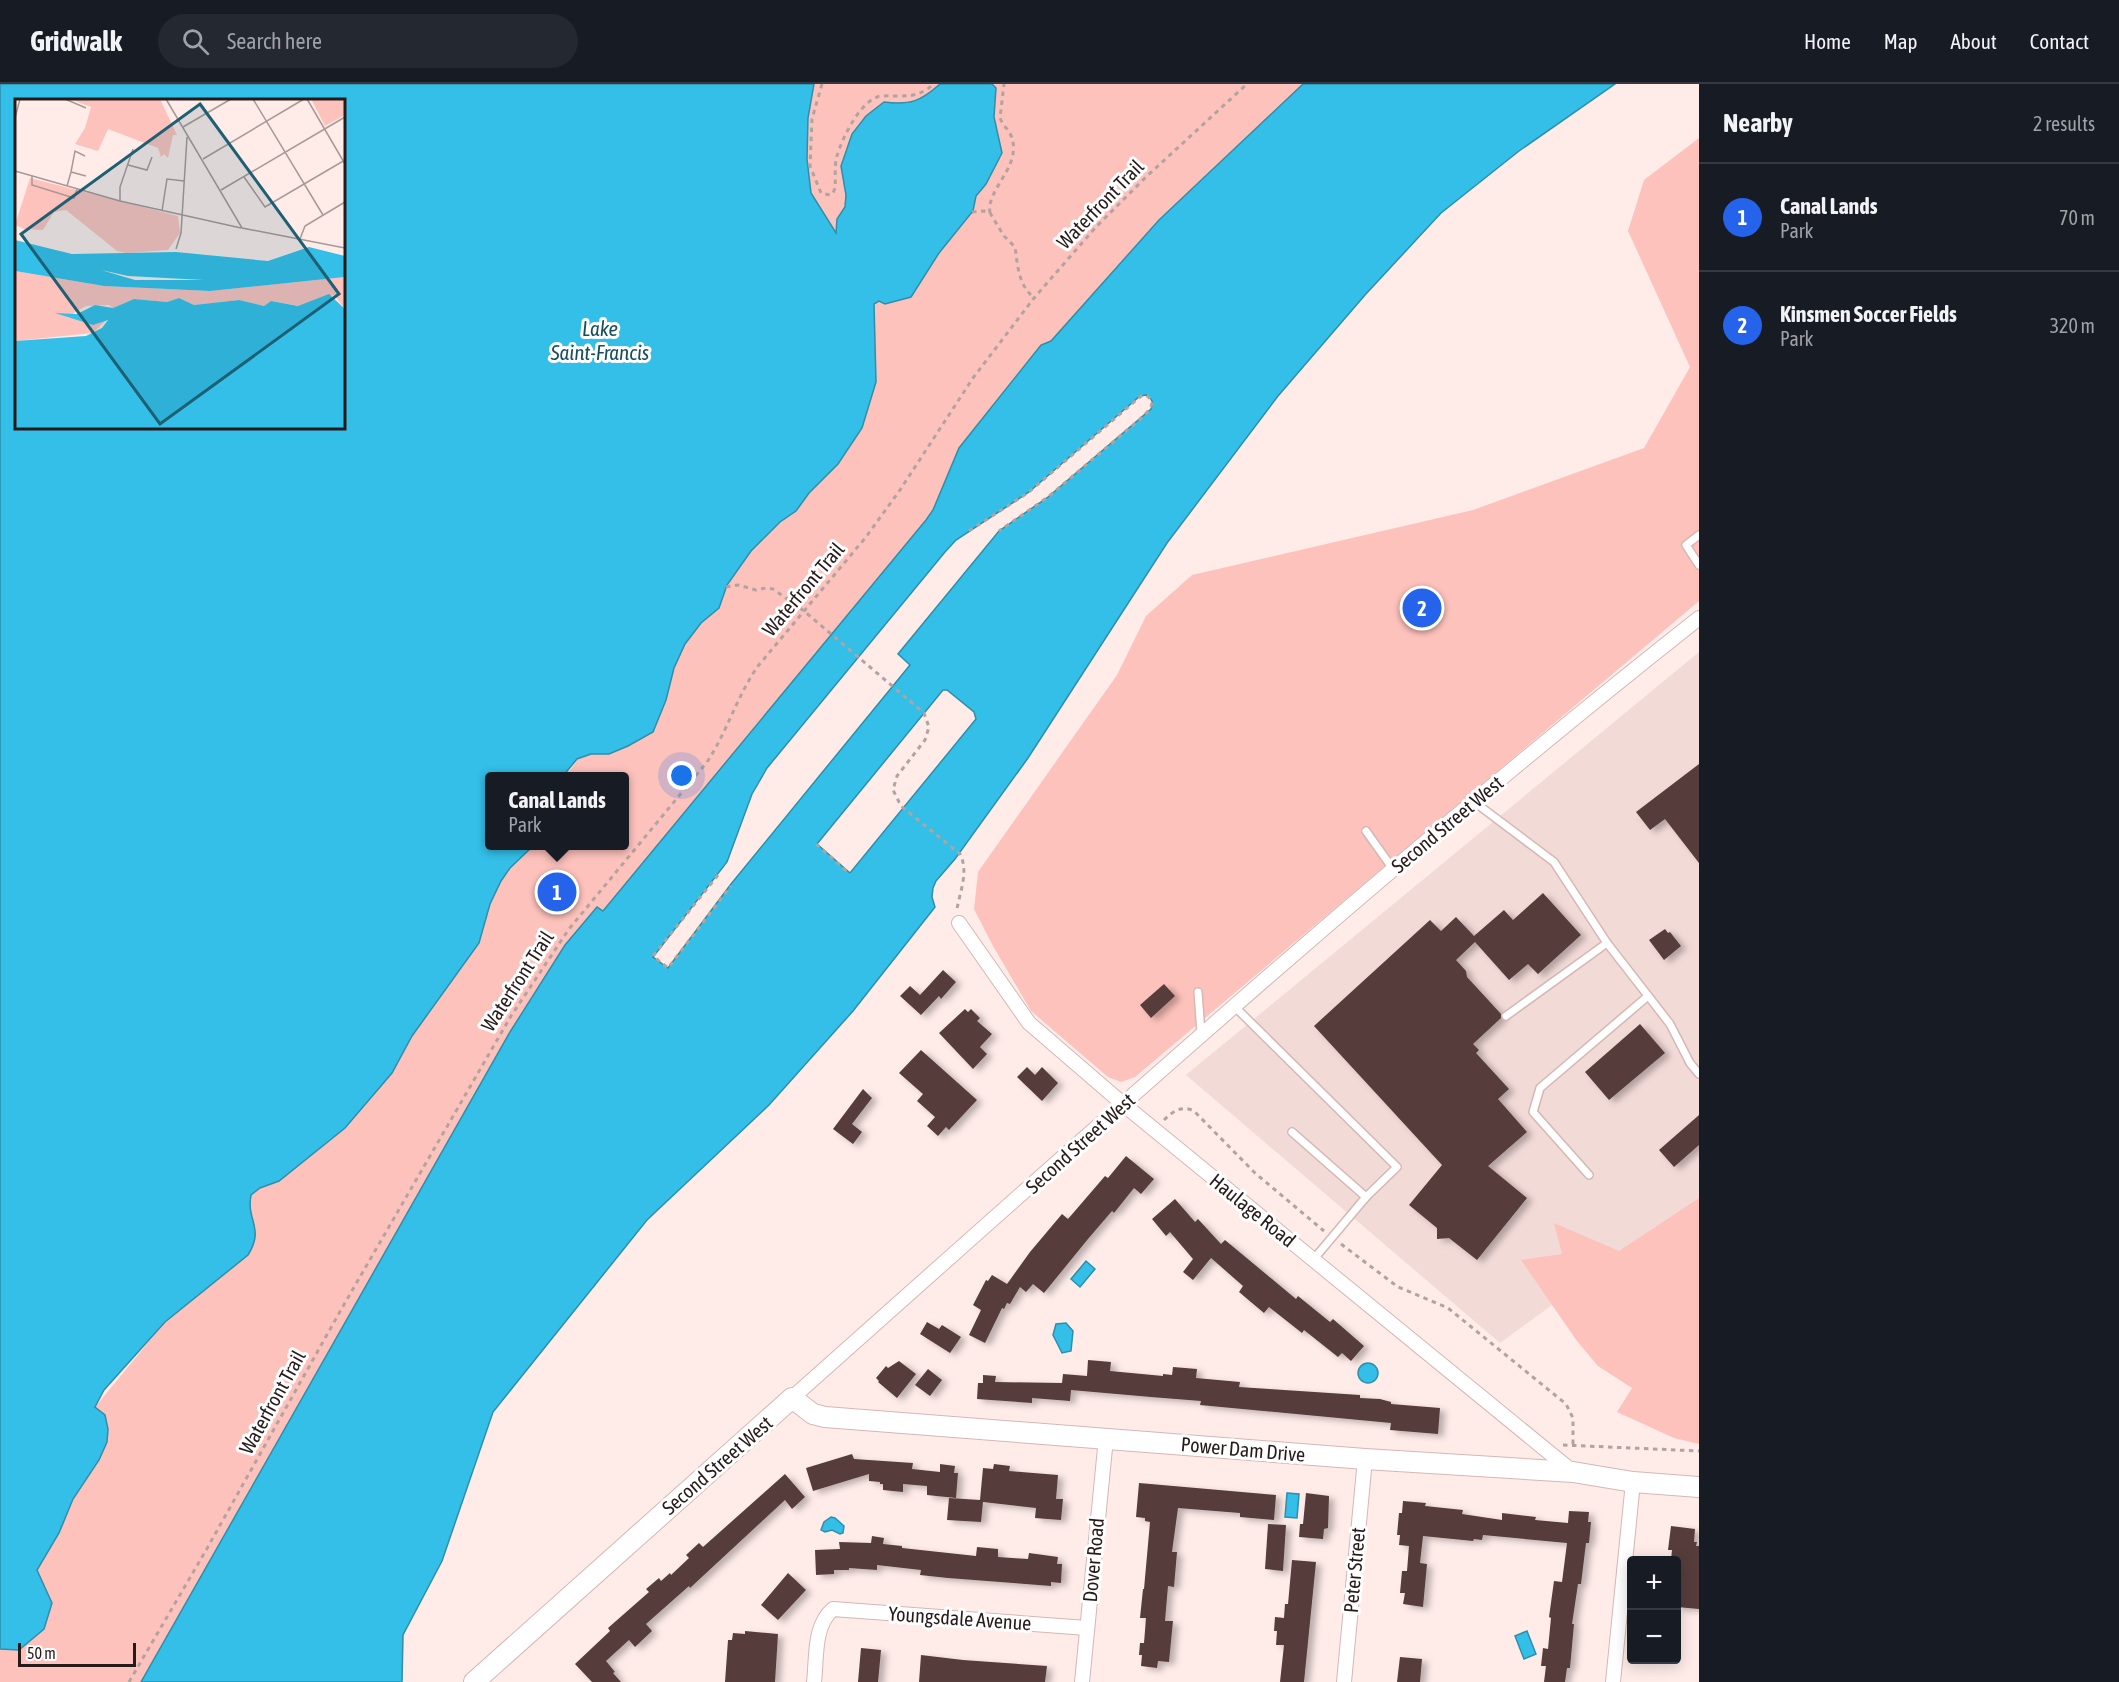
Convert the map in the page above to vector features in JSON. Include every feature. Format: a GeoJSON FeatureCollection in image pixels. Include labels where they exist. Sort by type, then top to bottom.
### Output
{"type":"FeatureCollection","features":[{"type":"Feature","properties":{"kind":"main road","name":"Power Dam Drive"},"geometry":{"type":"LineString","coordinates":[[792,1398],[813,1414],[825,1417],[1365,1459],[1573,1472],[1634,1482],[1699,1487]]}},
{"type":"Feature","properties":{"kind":"main road","name":"Second Street West"},"geometry":{"type":"LineString","coordinates":[[474,1682],[792,1398]]}},
{"type":"Feature","properties":{"kind":"street","name":"Second Street West"},"geometry":{"type":"LineString","coordinates":[[792,1398],[1123,1104],[1393,869],[1473,801],[1699,618]]}},
{"type":"Feature","properties":{"kind":"street","name":"Haulage Road"},"geometry":{"type":"LineString","coordinates":[[959,922],[1029,1023],[1154,1130],[1573,1472]]}},
{"type":"Feature","properties":{"kind":"street","name":"Dover Road"},"geometry":{"type":"LineString","coordinates":[[1082,1682],[1106,1438]]}},
{"type":"Feature","properties":{"kind":"street","name":"Peter Street"},"geometry":{"type":"LineString","coordinates":[[1344,1682],[1365,1459]]}},
{"type":"Feature","properties":{"kind":"street"},"geometry":{"type":"LineString","coordinates":[[1613,1682],[1634,1482]]}},
{"type":"Feature","properties":{"kind":"street","name":"Youngsdale Avenue"},"geometry":{"type":"LineString","coordinates":[[814,1682],[819,1630],[827,1614],[833,1609],[1087,1628]]}},
{"type":"Feature","properties":{"kind":"lane"},"geometry":{"type":"LineString","coordinates":[[1699,535],[1686,545],[1699,565]]}},
{"type":"Feature","properties":{"kind":"lane"},"geometry":{"type":"LineString","coordinates":[[1473,801],[1554,861],[1607,943],[1670,1024],[1690,1063],[1699,1074]]}},
{"type":"Feature","properties":{"kind":"lane"},"geometry":{"type":"LineString","coordinates":[[1365,831],[1393,869]]}},
{"type":"Feature","properties":{"kind":"lane"},"geometry":{"type":"LineString","coordinates":[[1506,1016],[1607,943]]}},
{"type":"Feature","properties":{"kind":"lane"},"geometry":{"type":"LineString","coordinates":[[1198,992],[1201,1036]]}},
{"type":"Feature","properties":{"kind":"lane"},"geometry":{"type":"LineString","coordinates":[[1589,1175],[1533,1112],[1540,1088],[1648,996]]}},
{"type":"Feature","properties":{"kind":"lane"},"geometry":{"type":"LineString","coordinates":[[1235,1007],[1397,1167],[1366,1197],[1313,1260]]}},
{"type":"Feature","properties":{"kind":"lane"},"geometry":{"type":"LineString","coordinates":[[1292,1132],[1366,1197]]}},
{"type":"Feature","properties":{"kind":"path"},"geometry":{"type":"LineString","coordinates":[[822,84],[812,119],[810,166],[822,193],[830,195],[834,193],[836,184],[836,156],[851,122],[867,104],[880,96],[908,97],[925,92],[934,84]]}},
{"type":"Feature","properties":{"kind":"path"},"geometry":{"type":"LineString","coordinates":[[1004,84],[999,111],[1000,118],[1012,137],[1013,154],[1006,175],[989,206],[990,213],[1004,236],[1015,247],[1019,279],[1034,298]]}},
{"type":"Feature","properties":{"kind":"path","name":"Waterfront Trail"},"geometry":{"type":"LineString","coordinates":[[129,1682],[366,1266],[512,1016],[569,928],[707,762],[721,739],[750,677],[881,517],[973,378],[1034,298],[1096,227],[1246,84]]}},
{"type":"Feature","properties":{"kind":"path"},"geometry":{"type":"LineString","coordinates":[[972,212],[990,213]]}},
{"type":"Feature","properties":{"kind":"path"},"geometry":{"type":"LineString","coordinates":[[969,531],[1029,492],[1140,396],[1146,395],[1151,399],[1153,404],[1151,409],[1139,420],[1048,497],[999,531]]}},
{"type":"Feature","properties":{"kind":"path"},"geometry":{"type":"LineString","coordinates":[[726,587],[738,585],[756,590],[769,588],[824,627],[924,713],[929,727],[925,740],[897,776],[893,790],[901,806],[960,854],[964,867],[956,912],[959,922]]}},
{"type":"Feature","properties":{"kind":"path"},"geometry":{"type":"LineString","coordinates":[[816,844],[850,874]]}},
{"type":"Feature","properties":{"kind":"path"},"geometry":{"type":"LineString","coordinates":[[718,875],[653,956],[668,968],[731,886]]}},
{"type":"Feature","properties":{"kind":"path"},"geometry":{"type":"LineString","coordinates":[[1154,1130],[1180,1108],[1188,1107],[1194,1111],[1255,1173],[1332,1237],[1398,1287],[1448,1308],[1566,1404],[1574,1418],[1573,1446]]}},
{"type":"Feature","properties":{"kind":"path"},"geometry":{"type":"LineString","coordinates":[[1541,1446],[1699,1451]]}},
{"type":"Feature","properties":{"kind":"shaded area"},"geometry":{"type":"Polygon","coordinates":[[[814,84],[940,84],[914,101],[884,102],[841,166],[846,195],[845,207],[837,219],[837,235],[811,193],[807,159],[808,118],[814,84]]]}},
{"type":"Feature","properties":{"kind":"shaded area"},"geometry":{"type":"Polygon","coordinates":[[[992,84],[1303,84],[1159,220],[1051,341],[1041,346],[959,448],[933,510],[926,520],[603,911],[597,907],[510,1032],[141,1682],[0,1682],[0,1649],[19,1650],[44,1629],[52,1603],[37,1570],[59,1533],[73,1499],[99,1460],[107,1442],[95,1407],[165,1322],[248,1255],[256,1232],[249,1206],[251,1195],[260,1188],[279,1181],[345,1128],[392,1073],[412,1036],[479,943],[490,904],[501,881],[510,868],[529,850],[629,850],[629,772],[568,772],[577,760],[591,754],[609,754],[653,732],[666,700],[674,668],[685,644],[701,623],[719,608],[727,585],[751,551],[780,522],[796,511],[809,493],[874,303],[939,253],[973,211],[976,196],[986,184],[1002,153],[994,117],[996,88],[992,84]]]}},
{"type":"Feature","properties":{"kind":"shaded area"},"geometry":{"type":"Polygon","coordinates":[[[1699,138],[1699,601],[1135,1077],[1121,1082],[1108,1077],[1031,1011],[974,909],[978,872],[1117,675],[1146,616],[1192,575],[1473,510],[1644,448],[1690,367],[1628,231],[1644,180],[1699,138]]]}},
{"type":"Feature","properties":{"kind":"shaded area"},"geometry":{"type":"Polygon","coordinates":[[[1699,652],[1699,1198],[1500,1343],[1186,1075],[1699,652]]]}},
{"type":"Feature","properties":{"kind":"shaded area"},"geometry":{"type":"Polygon","coordinates":[[[1699,1198],[1699,1444],[1674,1438],[1617,1412],[1632,1388],[1598,1366],[1577,1341],[1521,1260],[1562,1254],[1554,1223],[1619,1251],[1699,1198]]]}},
{"type":"Feature","properties":{"kind":"water","name":"Lake Saint-Francis"},"geometry":{"type":"Polygon","coordinates":[[[0,84],[814,84],[808,118],[807,159],[811,193],[836,233],[837,219],[845,207],[846,195],[841,166],[852,134],[866,116],[884,102],[914,101],[940,84],[992,84],[996,88],[994,117],[1002,153],[986,184],[976,196],[973,211],[939,253],[911,297],[885,304],[879,301],[874,304],[876,382],[862,428],[838,464],[809,493],[796,511],[780,522],[751,551],[727,585],[719,608],[701,623],[685,644],[674,668],[666,700],[653,732],[609,754],[591,754],[577,759],[566,772],[485,772],[485,850],[529,850],[510,868],[501,881],[490,904],[479,943],[412,1036],[392,1073],[345,1128],[279,1181],[260,1188],[251,1195],[250,1204],[255,1238],[248,1255],[165,1322],[104,1390],[95,1407],[105,1415],[108,1429],[107,1442],[99,1460],[73,1499],[59,1533],[37,1570],[52,1603],[44,1629],[19,1650],[0,1649],[0,84]]]}},
{"type":"Feature","properties":{"kind":"water"},"geometry":{"type":"Polygon","coordinates":[[[1303,84],[1615,84],[1519,151],[1441,213],[1365,295],[1278,396],[1167,543],[1028,758],[955,859],[936,881],[932,897],[935,907],[853,1011],[769,1105],[647,1220],[493,1412],[442,1561],[403,1635],[402,1682],[141,1682],[510,1032],[565,945],[597,907],[603,911],[926,520],[933,510],[959,448],[1041,345],[1051,341],[1159,220],[1303,84]],[[1146,395],[1140,396],[1029,492],[956,540],[945,552],[767,768],[752,794],[727,862],[653,957],[668,968],[731,884],[910,665],[898,654],[999,531],[1048,497],[1151,409],[1152,401],[1146,395]],[[943,690],[817,844],[850,873],[976,719],[974,712],[947,690],[943,690]]]}},
{"type":"Feature","properties":{"kind":"water"},"geometry":{"type":"Polygon","coordinates":[[[1086,1261],[1095,1269],[1080,1287],[1071,1279],[1086,1261]]]}},
{"type":"Feature","properties":{"kind":"water"},"geometry":{"type":"Polygon","coordinates":[[[1066,1323],[1073,1331],[1071,1351],[1062,1353],[1053,1335],[1056,1324],[1066,1323]]]}},
{"type":"Feature","properties":{"kind":"water"},"geometry":{"type":"Polygon","coordinates":[[[1368,1363],[1375,1366],[1378,1373],[1375,1380],[1368,1383],[1361,1380],[1358,1373],[1361,1366],[1368,1363]]]}},
{"type":"Feature","properties":{"kind":"water"},"geometry":{"type":"Polygon","coordinates":[[[1287,1493],[1299,1494],[1297,1518],[1285,1517],[1287,1493]]]}},
{"type":"Feature","properties":{"kind":"water"},"geometry":{"type":"Polygon","coordinates":[[[831,1517],[844,1526],[843,1533],[821,1530],[824,1522],[831,1517]]]}},
{"type":"Feature","properties":{"kind":"water"},"geometry":{"type":"Polygon","coordinates":[[[1527,1631],[1536,1654],[1524,1659],[1515,1636],[1527,1631]]]}},
{"type":"Feature","properties":{"kind":"building"},"geometry":{"type":"Polygon","coordinates":[[[1699,764],[1699,863],[1665,819],[1650,830],[1636,812],[1699,764]]]}},
{"type":"Feature","properties":{"kind":"building"},"geometry":{"type":"Polygon","coordinates":[[[1543,893],[1581,935],[1538,974],[1528,964],[1509,980],[1475,942],[1456,960],[1466,971],[1467,977],[1501,1014],[1501,1018],[1473,1044],[1479,1050],[1476,1053],[1509,1089],[1498,1099],[1527,1132],[1488,1166],[1527,1198],[1477,1260],[1449,1238],[1437,1239],[1437,1228],[1409,1205],[1442,1165],[1314,1026],[1430,920],[1441,931],[1456,917],[1474,936],[1504,910],[1513,920],[1543,893]]]}},
{"type":"Feature","properties":{"kind":"building"},"geometry":{"type":"Polygon","coordinates":[[[1665,929],[1681,946],[1664,960],[1649,940],[1665,929]]]}},
{"type":"Feature","properties":{"kind":"building"},"geometry":{"type":"Polygon","coordinates":[[[943,970],[956,982],[941,999],[939,996],[921,1015],[900,996],[910,986],[920,995],[943,970]]]}},
{"type":"Feature","properties":{"kind":"building"},"geometry":{"type":"Polygon","coordinates":[[[1164,984],[1175,996],[1151,1018],[1140,1005],[1164,984]]]}},
{"type":"Feature","properties":{"kind":"building"},"geometry":{"type":"Polygon","coordinates":[[[965,1009],[968,1012],[971,1009],[980,1018],[977,1021],[992,1034],[980,1047],[987,1054],[973,1069],[939,1033],[965,1009]]]}},
{"type":"Feature","properties":{"kind":"building"},"geometry":{"type":"Polygon","coordinates":[[[1640,1024],[1665,1053],[1609,1100],[1585,1072],[1640,1024]]]}},
{"type":"Feature","properties":{"kind":"building"},"geometry":{"type":"Polygon","coordinates":[[[921,1050],[977,1100],[949,1130],[946,1127],[938,1136],[927,1126],[935,1117],[917,1101],[923,1094],[899,1073],[921,1050]]]}},
{"type":"Feature","properties":{"kind":"building"},"geometry":{"type":"Polygon","coordinates":[[[1027,1067],[1035,1075],[1042,1067],[1058,1083],[1042,1101],[1017,1077],[1027,1067]]]}},
{"type":"Feature","properties":{"kind":"building"},"geometry":{"type":"Polygon","coordinates":[[[863,1089],[872,1098],[852,1124],[862,1132],[853,1144],[833,1129],[863,1089]]]}},
{"type":"Feature","properties":{"kind":"building"},"geometry":{"type":"Polygon","coordinates":[[[1699,1115],[1699,1145],[1674,1167],[1659,1150],[1699,1115]]]}},
{"type":"Feature","properties":{"kind":"building"},"geometry":{"type":"Polygon","coordinates":[[[1126,1156],[1154,1179],[1141,1194],[1134,1188],[1044,1293],[1033,1284],[1026,1292],[1020,1287],[1010,1304],[1007,1303],[1004,1309],[1002,1308],[985,1343],[969,1335],[981,1310],[973,1305],[986,1280],[988,1281],[992,1275],[1007,1284],[1062,1214],[1068,1219],[1105,1176],[1108,1178],[1126,1156]]]}},
{"type":"Feature","properties":{"kind":"building"},"geometry":{"type":"Polygon","coordinates":[[[1175,1199],[1195,1222],[1198,1219],[1221,1244],[1225,1240],[1296,1299],[1298,1296],[1330,1322],[1333,1319],[1364,1346],[1351,1361],[1342,1353],[1338,1357],[1304,1330],[1302,1333],[1269,1307],[1264,1313],[1239,1292],[1243,1286],[1211,1258],[1193,1280],[1183,1272],[1193,1259],[1170,1232],[1166,1236],[1152,1219],[1175,1199]]]}},
{"type":"Feature","properties":{"kind":"building"},"geometry":{"type":"Polygon","coordinates":[[[927,1322],[939,1329],[942,1325],[961,1337],[950,1353],[920,1334],[927,1322]]]}},
{"type":"Feature","properties":{"kind":"building"},"geometry":{"type":"Polygon","coordinates":[[[1088,1360],[1111,1362],[1110,1371],[1163,1376],[1163,1374],[1172,1375],[1173,1367],[1197,1369],[1196,1378],[1240,1382],[1239,1387],[1360,1395],[1360,1398],[1380,1399],[1391,1402],[1391,1404],[1440,1408],[1438,1434],[1390,1430],[1391,1423],[1200,1405],[1201,1401],[1071,1390],[1070,1401],[1032,1398],[1032,1403],[977,1399],[978,1383],[983,1383],[983,1375],[996,1376],[995,1382],[1062,1383],[1063,1374],[1087,1376],[1088,1360]]]}},
{"type":"Feature","properties":{"kind":"building"},"geometry":{"type":"Polygon","coordinates":[[[899,1361],[916,1374],[897,1398],[876,1378],[886,1366],[888,1368],[899,1361]]]}},
{"type":"Feature","properties":{"kind":"building"},"geometry":{"type":"Polygon","coordinates":[[[928,1369],[942,1380],[930,1396],[915,1385],[928,1369]]]}},
{"type":"Feature","properties":{"kind":"building"},"geometry":{"type":"Polygon","coordinates":[[[852,1454],[854,1459],[913,1463],[912,1469],[940,1472],[940,1464],[955,1466],[954,1473],[958,1473],[956,1498],[927,1495],[927,1486],[903,1484],[903,1492],[883,1490],[883,1484],[880,1482],[869,1481],[869,1474],[813,1491],[806,1468],[852,1454]]]}},
{"type":"Feature","properties":{"kind":"building"},"geometry":{"type":"Polygon","coordinates":[[[994,1464],[1010,1466],[1009,1471],[1058,1475],[1056,1499],[1063,1499],[1061,1520],[1035,1518],[1036,1508],[983,1502],[981,1522],[947,1520],[949,1498],[980,1500],[983,1468],[993,1469],[994,1464]]]}},
{"type":"Feature","properties":{"kind":"building"},"geometry":{"type":"Polygon","coordinates":[[[785,1474],[805,1497],[792,1509],[785,1500],[690,1588],[689,1586],[646,1624],[652,1631],[635,1647],[629,1640],[606,1661],[621,1682],[592,1682],[575,1664],[610,1631],[608,1628],[649,1592],[646,1589],[659,1578],[661,1581],[670,1573],[671,1575],[689,1558],[686,1555],[699,1543],[703,1547],[785,1474]]]}},
{"type":"Feature","properties":{"kind":"building"},"geometry":{"type":"Polygon","coordinates":[[[1139,1483],[1276,1495],[1274,1520],[1240,1517],[1240,1513],[1178,1508],[1172,1552],[1177,1552],[1174,1587],[1168,1586],[1165,1621],[1173,1621],[1169,1662],[1158,1661],[1157,1668],[1141,1666],[1142,1655],[1139,1655],[1140,1643],[1144,1643],[1146,1618],[1140,1618],[1150,1522],[1145,1521],[1145,1518],[1136,1517],[1139,1483]]]}},
{"type":"Feature","properties":{"kind":"building"},"geometry":{"type":"Polygon","coordinates":[[[1306,1493],[1329,1496],[1328,1528],[1324,1529],[1323,1539],[1299,1537],[1300,1524],[1303,1524],[1306,1493]]]}},
{"type":"Feature","properties":{"kind":"building"},"geometry":{"type":"Polygon","coordinates":[[[1403,1501],[1463,1510],[1462,1514],[1502,1520],[1502,1513],[1536,1517],[1535,1520],[1568,1523],[1569,1511],[1589,1512],[1588,1522],[1591,1522],[1589,1543],[1586,1543],[1581,1584],[1578,1584],[1572,1624],[1574,1624],[1570,1668],[1567,1668],[1565,1682],[1544,1682],[1546,1666],[1541,1666],[1543,1648],[1548,1649],[1551,1618],[1549,1617],[1554,1581],[1562,1582],[1567,1543],[1483,1535],[1482,1540],[1474,1539],[1473,1541],[1423,1536],[1420,1563],[1427,1564],[1423,1607],[1403,1604],[1405,1593],[1400,1593],[1402,1571],[1407,1571],[1409,1546],[1399,1545],[1400,1535],[1397,1535],[1399,1513],[1402,1513],[1403,1501]]]}},
{"type":"Feature","properties":{"kind":"building"},"geometry":{"type":"Polygon","coordinates":[[[1268,1524],[1286,1525],[1283,1571],[1265,1569],[1268,1524]]]}},
{"type":"Feature","properties":{"kind":"building"},"geometry":{"type":"Polygon","coordinates":[[[1671,1526],[1695,1529],[1694,1542],[1697,1542],[1696,1546],[1699,1546],[1699,1609],[1681,1607],[1681,1556],[1671,1556],[1672,1550],[1668,1550],[1671,1526]]]}},
{"type":"Feature","properties":{"kind":"building"},"geometry":{"type":"Polygon","coordinates":[[[872,1536],[884,1538],[883,1544],[902,1546],[902,1548],[976,1556],[977,1547],[998,1549],[998,1557],[1028,1559],[1029,1553],[1058,1557],[1057,1564],[1062,1564],[1061,1583],[1051,1582],[1051,1586],[948,1578],[920,1575],[921,1570],[877,1565],[877,1570],[849,1568],[849,1570],[834,1570],[834,1574],[816,1575],[815,1550],[840,1549],[839,1542],[871,1543],[872,1536]]]}},
{"type":"Feature","properties":{"kind":"building"},"geometry":{"type":"Polygon","coordinates":[[[1292,1560],[1316,1562],[1304,1682],[1280,1682],[1284,1645],[1276,1645],[1275,1617],[1284,1618],[1285,1604],[1288,1604],[1292,1560]]]}},
{"type":"Feature","properties":{"kind":"building"},"geometry":{"type":"Polygon","coordinates":[[[788,1573],[806,1590],[778,1620],[761,1605],[788,1573]]]}},
{"type":"Feature","properties":{"kind":"building"},"geometry":{"type":"Polygon","coordinates":[[[745,1631],[778,1634],[775,1682],[725,1682],[728,1640],[732,1640],[733,1633],[745,1634],[745,1631]]]}},
{"type":"Feature","properties":{"kind":"building"},"geometry":{"type":"Polygon","coordinates":[[[861,1648],[881,1650],[878,1682],[858,1682],[861,1648]]]}},
{"type":"Feature","properties":{"kind":"building"},"geometry":{"type":"Polygon","coordinates":[[[921,1655],[1047,1666],[1045,1682],[919,1682],[921,1655]]]}},
{"type":"Feature","properties":{"kind":"building"},"geometry":{"type":"Polygon","coordinates":[[[1400,1657],[1422,1659],[1420,1682],[1397,1682],[1400,1657]]]}},
{"type":"Feature","properties":{"kind":"place","name":"Kinsmen Soccer Fields"},"geometry":{"type":"Point","coordinates":[1422,608]}},
{"type":"Feature","properties":{"kind":"place","name":"Canal Lands"},"geometry":{"type":"Point","coordinates":[557,892]}}]}
